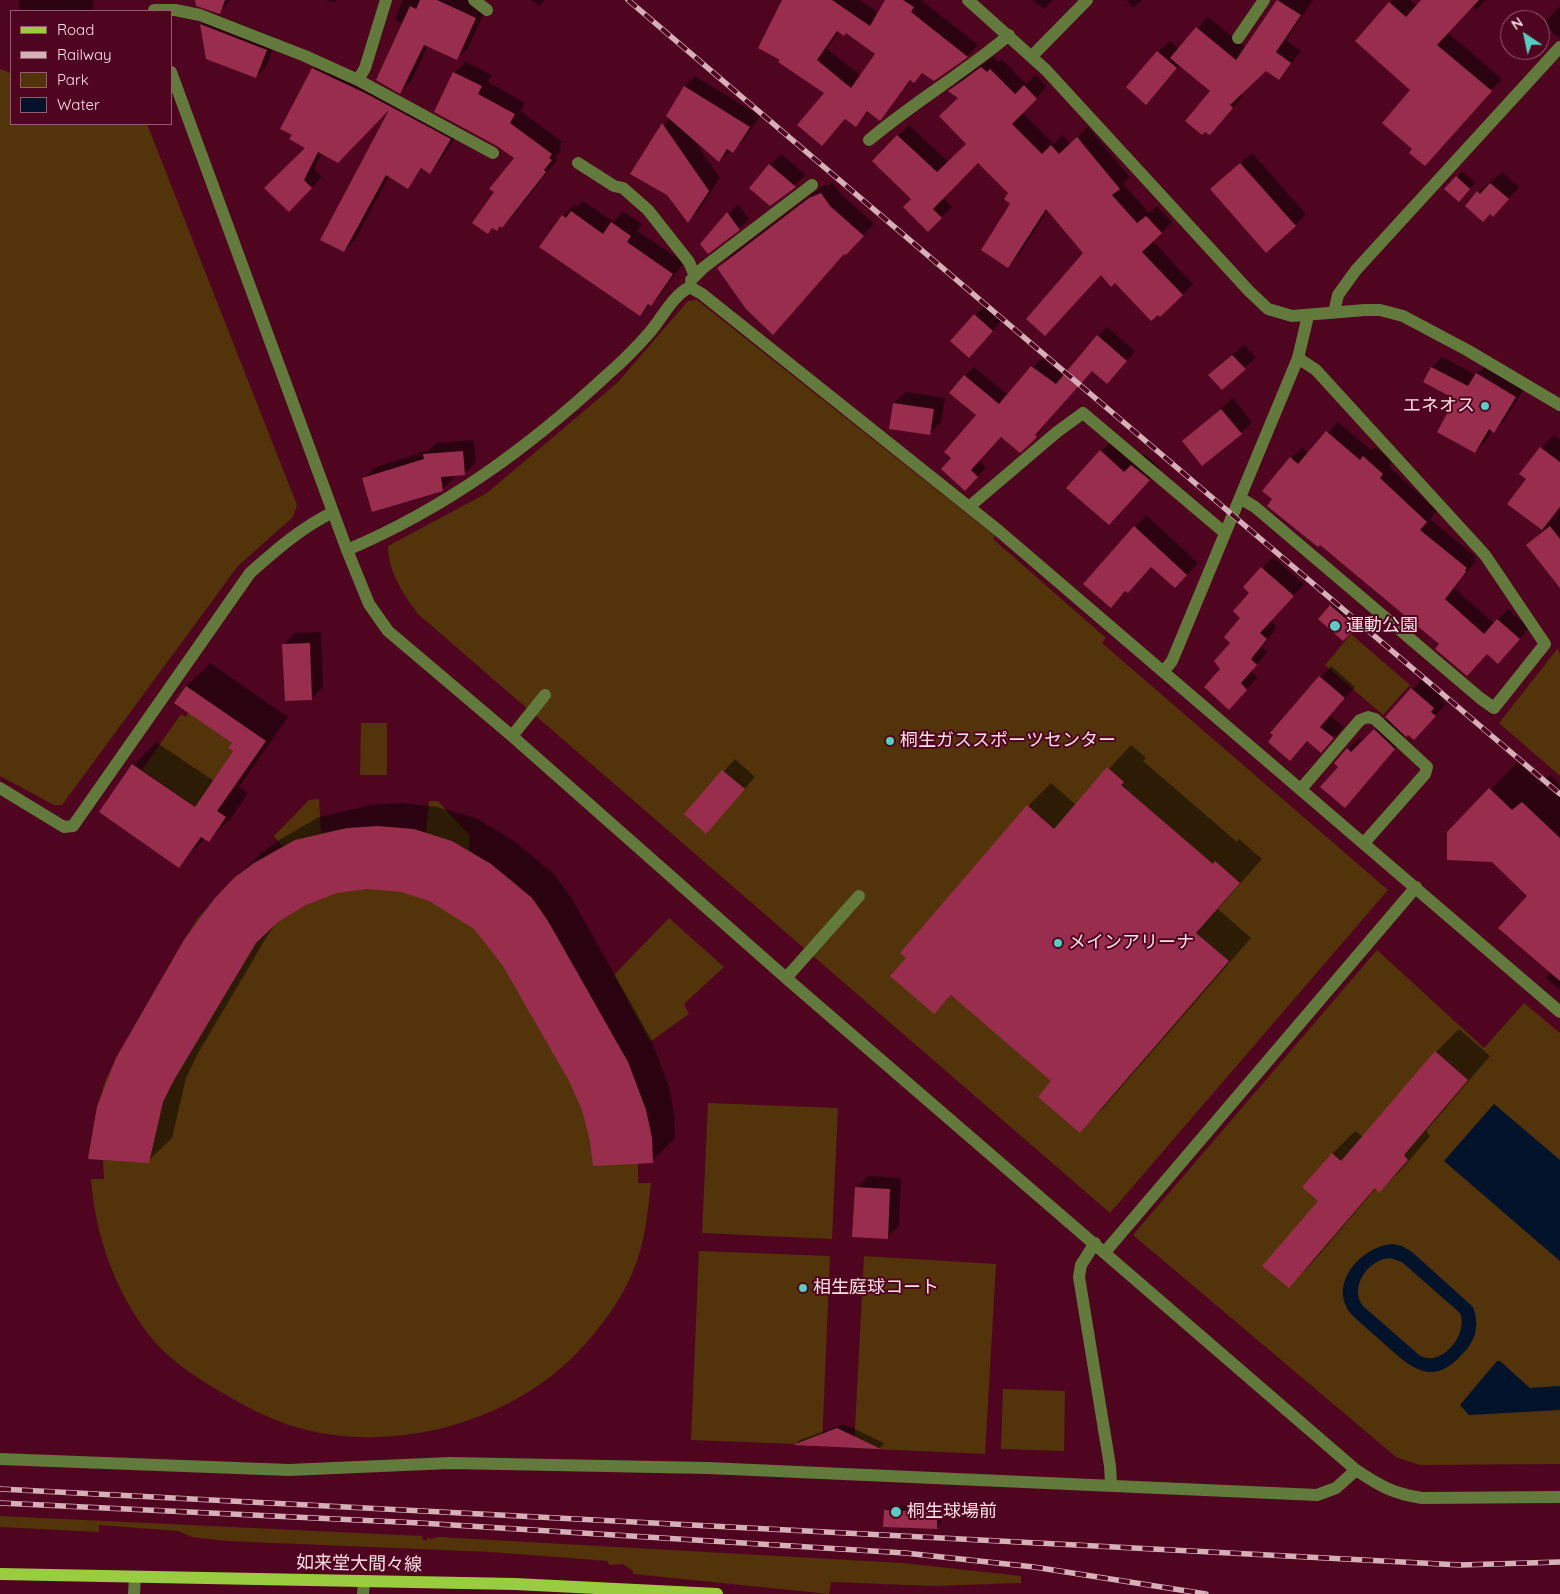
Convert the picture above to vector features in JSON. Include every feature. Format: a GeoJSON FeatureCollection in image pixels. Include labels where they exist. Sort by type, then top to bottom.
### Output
{"type":"FeatureCollection","features":[{"type":"Feature","properties":{"kind":"main road","name":"如来堂大間々線"},"geometry":{"type":"LineString","coordinates":[[0,1574],[136,1577],[364,1588],[559,1586],[717,1594]]}},
{"type":"Feature","properties":{"kind":"street"},"geometry":{"type":"LineString","coordinates":[[358,80],[365,68],[386,0]]}},
{"type":"Feature","properties":{"kind":"street"},"geometry":{"type":"LineString","coordinates":[[474,0],[487,10]]}},
{"type":"Feature","properties":{"kind":"street"},"geometry":{"type":"LineString","coordinates":[[968,0],[1032,56],[1261,304],[1278,313],[1308,316],[1334,312],[1380,310],[1403,316],[1424,326],[1560,405]]}},
{"type":"Feature","properties":{"kind":"street"},"geometry":{"type":"LineString","coordinates":[[1032,56],[1088,0]]}},
{"type":"Feature","properties":{"kind":"street"},"geometry":{"type":"LineString","coordinates":[[1238,38],[1264,0]]}},
{"type":"Feature","properties":{"kind":"street"},"geometry":{"type":"LineString","coordinates":[[154,7],[200,15],[358,80],[493,153]]}},
{"type":"Feature","properties":{"kind":"street"},"geometry":{"type":"LineString","coordinates":[[868,140],[892,120],[990,52],[1008,34]]}},
{"type":"Feature","properties":{"kind":"street"},"geometry":{"type":"LineString","coordinates":[[1334,312],[1338,295],[1356,270],[1560,47]]}},
{"type":"Feature","properties":{"kind":"street"},"geometry":{"type":"LineString","coordinates":[[172,75],[347,550],[369,604],[388,630],[512,736],[786,978],[1356,1470],[1383,1488],[1402,1495],[1422,1498],[1560,1497]]}},
{"type":"Feature","properties":{"kind":"street"},"geometry":{"type":"LineString","coordinates":[[578,163],[614,186],[623,188],[648,210],[689,262],[694,274]]}},
{"type":"Feature","properties":{"kind":"street"},"geometry":{"type":"LineString","coordinates":[[690,287],[690,280],[694,274],[812,185]]}},
{"type":"Feature","properties":{"kind":"street"},"geometry":{"type":"LineString","coordinates":[[347,550],[383,534],[421,513],[512,457],[614,368],[649,333],[681,293],[690,287]]}},
{"type":"Feature","properties":{"kind":"street"},"geometry":{"type":"LineString","coordinates":[[690,287],[792,364],[970,506],[1560,1012]]}},
{"type":"Feature","properties":{"kind":"street"},"geometry":{"type":"LineString","coordinates":[[1164,671],[1172,661],[1298,358],[1308,316]]}},
{"type":"Feature","properties":{"kind":"street"},"geometry":{"type":"LineString","coordinates":[[1240,498],[1255,507],[1494,708],[1545,644],[1485,555],[1316,370],[1298,358]]}},
{"type":"Feature","properties":{"kind":"street"},"geometry":{"type":"LineString","coordinates":[[970,506],[1057,432],[1083,413],[1225,533]]}},
{"type":"Feature","properties":{"kind":"street"},"geometry":{"type":"LineString","coordinates":[[0,788],[64,827],[73,826],[250,573],[287,540],[310,524],[333,512]]}},
{"type":"Feature","properties":{"kind":"street"},"geometry":{"type":"LineString","coordinates":[[512,736],[545,695]]}},
{"type":"Feature","properties":{"kind":"street"},"geometry":{"type":"LineString","coordinates":[[1301,789],[1360,720],[1368,717],[1376,719],[1427,767],[1425,774],[1364,843]]}},
{"type":"Feature","properties":{"kind":"street"},"geometry":{"type":"LineString","coordinates":[[1104,1252],[1416,887]]}},
{"type":"Feature","properties":{"kind":"street"},"geometry":{"type":"LineString","coordinates":[[786,978],[859,896]]}},
{"type":"Feature","properties":{"kind":"street"},"geometry":{"type":"LineString","coordinates":[[1094,1243],[1081,1265],[1079,1277],[1110,1466],[1111,1484]]}},
{"type":"Feature","properties":{"kind":"street"},"geometry":{"type":"LineString","coordinates":[[0,1459],[289,1470],[450,1463],[669,1467],[1111,1484],[1317,1495],[1336,1488],[1356,1470]]}},
{"type":"Feature","properties":{"kind":"street"},"geometry":{"type":"LineString","coordinates":[[134,1594],[136,1577]]}},
{"type":"Feature","properties":{"kind":"green space"},"geometry":{"type":"Polygon","coordinates":[[[0,69],[10,73],[10,125],[147,125],[297,505],[293,517],[238,566],[62,805],[54,805],[0,776],[0,69]]]}},
{"type":"Feature","properties":{"kind":"green space","name":"桐生ガススポーツセンター"},"geometry":{"type":"Polygon","coordinates":[[[697,300],[995,536],[993,539],[1106,638],[1102,643],[1388,890],[1110,1213],[418,614],[397,582],[388,546],[487,493],[617,383],[688,301],[697,300]]]}},
{"type":"Feature","properties":{"kind":"green space"},"geometry":{"type":"Polygon","coordinates":[[[1351,634],[1410,685],[1383,715],[1325,665],[1351,634]]]}},
{"type":"Feature","properties":{"kind":"green space"},"geometry":{"type":"Polygon","coordinates":[[[1558,648],[1560,655],[1560,776],[1499,723],[1558,648]]]}},
{"type":"Feature","properties":{"kind":"green space"},"geometry":{"type":"Polygon","coordinates":[[[189,712],[232,743],[228,748],[233,751],[195,807],[142,770],[181,714],[185,717],[189,712]]]}},
{"type":"Feature","properties":{"kind":"green space"},"geometry":{"type":"Polygon","coordinates":[[[361,723],[387,723],[387,775],[360,775],[361,723]]]}},
{"type":"Feature","properties":{"kind":"green space"},"geometry":{"type":"Polygon","coordinates":[[[319,799],[321,833],[347,829],[387,827],[426,833],[429,801],[438,801],[470,836],[469,850],[512,880],[532,898],[548,921],[628,1062],[646,1110],[652,1138],[638,1164],[638,1183],[651,1183],[641,1249],[620,1298],[594,1334],[574,1356],[546,1380],[513,1401],[478,1417],[441,1428],[403,1435],[364,1437],[326,1434],[289,1425],[238,1402],[182,1367],[156,1344],[126,1300],[102,1241],[93,1200],[91,1179],[104,1179],[103,1160],[88,1159],[97,1107],[105,1082],[116,1058],[198,918],[234,878],[282,846],[274,836],[309,800],[319,799]]]}},
{"type":"Feature","properties":{"kind":"green space"},"geometry":{"type":"Polygon","coordinates":[[[669,918],[724,967],[684,1004],[689,1014],[650,1042],[614,975],[669,918]]]}},
{"type":"Feature","properties":{"kind":"green space"},"geometry":{"type":"Polygon","coordinates":[[[1377,950],[1484,1048],[1524,1003],[1560,1033],[1560,1464],[1419,1465],[1396,1457],[1133,1235],[1377,950]]]}},
{"type":"Feature","properties":{"kind":"green space"},"geometry":{"type":"Polygon","coordinates":[[[708,1103],[838,1108],[832,1239],[702,1233],[708,1103]]]}},
{"type":"Feature","properties":{"kind":"green space"},"geometry":{"type":"Polygon","coordinates":[[[699,1251],[830,1256],[822,1445],[691,1440],[699,1251]]]}},
{"type":"Feature","properties":{"kind":"green space"},"geometry":{"type":"Polygon","coordinates":[[[864,1256],[996,1264],[985,1454],[854,1448],[864,1256]]]}},
{"type":"Feature","properties":{"kind":"green space"},"geometry":{"type":"Polygon","coordinates":[[[1003,1389],[1065,1391],[1064,1451],[1001,1449],[1003,1389]]]}},
{"type":"Feature","properties":{"kind":"green space"},"geometry":{"type":"Polygon","coordinates":[[[0,1516],[422,1536],[423,1540],[427,1540],[428,1537],[431,1539],[439,1537],[903,1563],[1021,1576],[1021,1583],[933,1586],[831,1582],[829,1594],[633,1574],[633,1571],[623,1564],[609,1565],[608,1561],[490,1552],[226,1541],[192,1537],[178,1531],[99,1525],[99,1532],[0,1527],[0,1516]]]}},
{"type":"Feature","properties":{"kind":"water"},"geometry":{"type":"Polygon","coordinates":[[[1494,1104],[1560,1160],[1560,1261],[1444,1161],[1494,1104]]]}},
{"type":"Feature","properties":{"kind":"water"},"geometry":{"type":"Polygon","coordinates":[[[1392,1244],[1402,1246],[1412,1252],[1473,1307],[1476,1330],[1473,1340],[1456,1361],[1447,1368],[1429,1372],[1411,1365],[1353,1316],[1346,1305],[1343,1293],[1345,1281],[1350,1270],[1368,1252],[1392,1244]],[[1390,1258],[1375,1263],[1368,1269],[1359,1283],[1359,1299],[1363,1306],[1419,1355],[1427,1358],[1436,1357],[1451,1347],[1457,1339],[1462,1321],[1460,1313],[1402,1262],[1390,1258]]]}},
{"type":"Feature","properties":{"kind":"water"},"geometry":{"type":"Polygon","coordinates":[[[1497,1361],[1500,1361],[1530,1388],[1560,1386],[1560,1410],[1469,1415],[1460,1405],[1497,1361]]]}},
{"type":"Feature","properties":{"kind":"building"},"geometry":{"type":"Polygon","coordinates":[[[195,0],[225,0],[220,14],[196,6],[195,0]]]}},
{"type":"Feature","properties":{"kind":"building"},"geometry":{"type":"Polygon","coordinates":[[[420,0],[437,0],[476,18],[457,60],[424,45],[400,94],[376,80],[410,6],[416,9],[420,0]]]}},
{"type":"Feature","properties":{"kind":"building"},"geometry":{"type":"Polygon","coordinates":[[[782,0],[832,0],[870,26],[885,0],[903,0],[914,7],[911,12],[968,57],[934,81],[922,73],[914,83],[910,80],[880,121],[867,111],[856,127],[845,119],[822,146],[797,125],[824,93],[778,62],[780,60],[758,48],[782,0]],[[837,31],[817,60],[851,88],[875,54],[846,33],[844,36],[837,31]]]}},
{"type":"Feature","properties":{"kind":"building"},"geometry":{"type":"Polygon","coordinates":[[[1277,0],[1301,15],[1276,52],[1291,63],[1279,80],[1266,71],[1230,105],[1233,108],[1210,135],[1205,132],[1202,135],[1185,121],[1210,91],[1170,58],[1196,27],[1236,60],[1277,0]]]}},
{"type":"Feature","properties":{"kind":"building"},"geometry":{"type":"Polygon","coordinates":[[[1421,0],[1479,0],[1437,45],[1492,91],[1425,166],[1409,153],[1412,149],[1382,123],[1410,90],[1355,41],[1389,2],[1406,17],[1421,0]]]}},
{"type":"Feature","properties":{"kind":"building"},"geometry":{"type":"Polygon","coordinates":[[[200,24],[267,50],[256,78],[206,59],[200,24]]]}},
{"type":"Feature","properties":{"kind":"building"},"geometry":{"type":"Polygon","coordinates":[[[1157,51],[1177,68],[1146,105],[1126,87],[1157,51]]]}},
{"type":"Feature","properties":{"kind":"building"},"geometry":{"type":"Polygon","coordinates":[[[981,67],[987,72],[990,69],[1015,94],[1024,85],[1037,99],[1012,124],[1042,154],[1051,145],[1059,154],[1077,137],[1120,189],[1112,195],[1137,223],[1146,216],[1162,233],[1142,252],[1183,295],[1160,317],[1158,315],[1151,321],[1115,283],[1111,287],[1101,275],[1045,336],[1026,319],[1083,253],[1046,209],[1008,268],[981,250],[1010,204],[1004,199],[1008,193],[978,163],[933,209],[942,218],[928,232],[903,207],[911,199],[872,161],[897,135],[937,172],[966,144],[939,116],[958,98],[948,91],[981,67]]]}},
{"type":"Feature","properties":{"kind":"building"},"geometry":{"type":"Polygon","coordinates":[[[312,68],[367,94],[451,139],[430,174],[421,168],[408,189],[386,175],[344,252],[320,240],[389,110],[338,163],[318,152],[304,180],[312,188],[289,212],[264,188],[305,148],[289,139],[292,135],[280,129],[312,68]]]}},
{"type":"Feature","properties":{"kind":"building"},"geometry":{"type":"Polygon","coordinates":[[[453,72],[482,86],[478,94],[515,114],[510,123],[552,154],[549,158],[552,160],[544,170],[546,172],[502,228],[500,226],[497,231],[492,228],[488,234],[472,223],[494,192],[489,189],[514,158],[497,146],[434,112],[453,72]]]}},
{"type":"Feature","properties":{"kind":"building"},"geometry":{"type":"Polygon","coordinates":[[[684,86],[750,127],[733,153],[727,149],[719,162],[666,116],[684,86]]]}},
{"type":"Feature","properties":{"kind":"building"},"geometry":{"type":"Polygon","coordinates":[[[662,123],[709,191],[688,223],[667,195],[630,174],[662,123]]]}},
{"type":"Feature","properties":{"kind":"building"},"geometry":{"type":"Polygon","coordinates":[[[1240,163],[1296,226],[1266,253],[1210,189],[1240,163]]]}},
{"type":"Feature","properties":{"kind":"building"},"geometry":{"type":"Polygon","coordinates":[[[769,164],[796,187],[770,206],[749,188],[769,164]]]}},
{"type":"Feature","properties":{"kind":"building"},"geometry":{"type":"Polygon","coordinates":[[[1456,176],[1470,189],[1459,202],[1444,189],[1456,176]]]}},
{"type":"Feature","properties":{"kind":"building"},"geometry":{"type":"Polygon","coordinates":[[[1490,183],[1509,199],[1493,217],[1490,214],[1483,222],[1465,206],[1477,191],[1480,194],[1490,183]]]}},
{"type":"Feature","properties":{"kind":"building"},"geometry":{"type":"Polygon","coordinates":[[[821,193],[830,206],[864,236],[846,255],[844,254],[773,335],[746,309],[717,268],[809,198],[821,193]]]}},
{"type":"Feature","properties":{"kind":"building"},"geometry":{"type":"Polygon","coordinates":[[[571,211],[603,234],[611,222],[631,236],[627,242],[673,274],[651,306],[648,304],[640,316],[539,247],[562,215],[566,218],[571,211]]]}},
{"type":"Feature","properties":{"kind":"building"},"geometry":{"type":"Polygon","coordinates":[[[727,212],[740,230],[708,254],[700,244],[727,212]]]}},
{"type":"Feature","properties":{"kind":"building"},"geometry":{"type":"Polygon","coordinates":[[[974,314],[993,331],[969,358],[950,341],[974,314]]]}},
{"type":"Feature","properties":{"kind":"building"},"geometry":{"type":"Polygon","coordinates":[[[1097,335],[1127,361],[1107,384],[1092,371],[1035,435],[1037,437],[1020,453],[1001,437],[971,470],[978,477],[965,491],[941,469],[951,458],[944,452],[976,415],[949,393],[964,375],[999,404],[1031,366],[1056,384],[1097,335]]]}},
{"type":"Feature","properties":{"kind":"building"},"geometry":{"type":"Polygon","coordinates":[[[1232,355],[1246,369],[1222,390],[1208,375],[1232,355]]]}},
{"type":"Feature","properties":{"kind":"building"},"geometry":{"type":"Polygon","coordinates":[[[1431,367],[1468,386],[1476,373],[1516,397],[1494,433],[1489,429],[1475,453],[1437,432],[1455,399],[1423,382],[1431,367]]]}},
{"type":"Feature","properties":{"kind":"building"},"geometry":{"type":"Polygon","coordinates":[[[893,403],[934,409],[930,435],[889,429],[893,403]]]}},
{"type":"Feature","properties":{"kind":"building"},"geometry":{"type":"Polygon","coordinates":[[[1221,409],[1242,434],[1202,466],[1182,441],[1221,409]]]}},
{"type":"Feature","properties":{"kind":"building"},"geometry":{"type":"Polygon","coordinates":[[[1326,431],[1360,460],[1363,456],[1383,474],[1380,478],[1427,522],[1420,530],[1467,568],[1445,599],[1484,634],[1497,619],[1520,639],[1498,664],[1487,654],[1467,676],[1435,649],[1439,644],[1320,545],[1318,547],[1267,506],[1272,499],[1262,491],[1290,457],[1298,464],[1326,431]]]}},
{"type":"Feature","properties":{"kind":"building"},"geometry":{"type":"Polygon","coordinates":[[[1540,447],[1560,462],[1560,507],[1542,530],[1507,504],[1526,479],[1519,474],[1540,447]]]}},
{"type":"Feature","properties":{"kind":"building"},"geometry":{"type":"Polygon","coordinates":[[[1100,450],[1124,472],[1131,465],[1150,480],[1109,525],[1066,488],[1100,450]]]}},
{"type":"Feature","properties":{"kind":"building"},"geometry":{"type":"Polygon","coordinates":[[[463,451],[465,475],[441,477],[443,491],[372,512],[362,478],[424,459],[423,454],[463,451]]]}},
{"type":"Feature","properties":{"kind":"building"},"geometry":{"type":"Polygon","coordinates":[[[1134,526],[1187,575],[1175,588],[1151,567],[1128,593],[1125,591],[1111,608],[1083,584],[1134,526]]]}},
{"type":"Feature","properties":{"kind":"building"},"geometry":{"type":"Polygon","coordinates":[[[1550,526],[1560,539],[1560,588],[1526,545],[1550,526]]]}},
{"type":"Feature","properties":{"kind":"building"},"geometry":{"type":"Polygon","coordinates":[[[1261,567],[1294,596],[1260,633],[1267,639],[1251,659],[1257,665],[1241,683],[1247,690],[1229,710],[1204,687],[1220,669],[1214,661],[1230,643],[1224,637],[1240,618],[1233,611],[1249,593],[1243,587],[1261,567]]]}},
{"type":"Feature","properties":{"kind":"building"},"geometry":{"type":"Polygon","coordinates":[[[1330,605],[1352,624],[1352,632],[1343,641],[1318,619],[1330,605]]]}},
{"type":"Feature","properties":{"kind":"building"},"geometry":{"type":"Polygon","coordinates":[[[310,643],[312,700],[285,701],[282,644],[310,643]]]}},
{"type":"Feature","properties":{"kind":"building"},"geometry":{"type":"Polygon","coordinates":[[[1319,676],[1345,698],[1320,727],[1334,738],[1321,753],[1307,741],[1290,761],[1268,742],[1273,735],[1270,733],[1319,676]]]}},
{"type":"Feature","properties":{"kind":"building"},"geometry":{"type":"Polygon","coordinates":[[[186,686],[266,741],[217,811],[226,817],[209,842],[201,837],[179,868],[99,812],[132,764],[195,807],[233,751],[228,748],[232,743],[174,703],[186,686]]]}},
{"type":"Feature","properties":{"kind":"building"},"geometry":{"type":"Polygon","coordinates":[[[1411,688],[1434,708],[1431,712],[1436,716],[1414,740],[1408,735],[1406,737],[1385,717],[1411,688]]]}},
{"type":"Feature","properties":{"kind":"building"},"geometry":{"type":"Polygon","coordinates":[[[1374,729],[1395,749],[1345,808],[1320,787],[1338,767],[1334,763],[1347,748],[1351,752],[1374,729]]]}},
{"type":"Feature","properties":{"kind":"building","name":"メインアリーナ"},"geometry":{"type":"Polygon","coordinates":[[[1107,767],[1124,782],[1121,785],[1213,864],[1215,861],[1240,883],[1196,933],[1229,961],[1080,1133],[1038,1097],[1051,1081],[951,995],[934,1014],[890,976],[906,958],[900,953],[1027,805],[1054,829],[1107,767]]]}},
{"type":"Feature","properties":{"kind":"building"},"geometry":{"type":"Polygon","coordinates":[[[722,770],[745,789],[706,834],[684,814],[722,770]]]}},
{"type":"Feature","properties":{"kind":"building"},"geometry":{"type":"Polygon","coordinates":[[[1489,788],[1512,810],[1522,802],[1560,838],[1560,981],[1498,928],[1527,896],[1492,862],[1447,860],[1447,832],[1489,788]]]}},
{"type":"Feature","properties":{"kind":"building"},"geometry":{"type":"Polygon","coordinates":[[[378,826],[414,829],[452,841],[491,864],[532,898],[548,921],[628,1062],[646,1110],[652,1138],[653,1163],[593,1166],[590,1141],[582,1110],[569,1081],[503,966],[474,929],[429,901],[401,892],[367,889],[337,893],[306,905],[278,922],[256,943],[174,1080],[163,1102],[149,1163],[88,1159],[97,1107],[116,1058],[184,940],[215,898],[234,878],[254,863],[295,840],[347,828],[378,826]]]}},
{"type":"Feature","properties":{"kind":"building"},"geometry":{"type":"Polygon","coordinates":[[[1435,1051],[1468,1080],[1404,1155],[1408,1160],[1379,1193],[1375,1188],[1289,1288],[1262,1266],[1318,1201],[1302,1187],[1332,1153],[1341,1161],[1435,1051]]]}},
{"type":"Feature","properties":{"kind":"building"},"geometry":{"type":"Polygon","coordinates":[[[855,1187],[890,1189],[888,1239],[852,1237],[855,1187]]]}},
{"type":"Feature","properties":{"kind":"building"},"geometry":{"type":"Polygon","coordinates":[[[837,1428],[881,1449],[793,1445],[837,1428]]]}},
{"type":"Feature","properties":{"kind":"building"},"geometry":{"type":"Polygon","coordinates":[[[884,1510],[937,1512],[937,1529],[883,1527],[884,1510]]]}},
{"type":"Feature","properties":{"kind":"railway"},"geometry":{"type":"LineString","coordinates":[[628,0],[1560,794]]}},
{"type":"Feature","properties":{"kind":"railway"},"geometry":{"type":"LineString","coordinates":[[0,1489],[1460,1565],[1560,1562]]}},
{"type":"Feature","properties":{"kind":"railway"},"geometry":{"type":"LineString","coordinates":[[0,1503],[420,1523],[905,1553],[1034,1567],[1206,1594]]}},
{"type":"Feature","properties":{"kind":"place","name":"エネオス"},"geometry":{"type":"Point","coordinates":[1485,406]}},
{"type":"Feature","properties":{"kind":"place","name":"運動公園"},"geometry":{"type":"Point","coordinates":[1335,626]}},
{"type":"Feature","properties":{"kind":"place","name":"桐生ガススポーツセンター"},"geometry":{"type":"Point","coordinates":[890,741]}},
{"type":"Feature","properties":{"kind":"place","name":"メインアリーナ"},"geometry":{"type":"Point","coordinates":[1058,943]}},
{"type":"Feature","properties":{"kind":"place","name":"相生庭球コート"},"geometry":{"type":"Point","coordinates":[803,1288]}},
{"type":"Feature","properties":{"kind":"place","name":"桐生球場前"},"geometry":{"type":"Point","coordinates":[896,1512]}}]}
